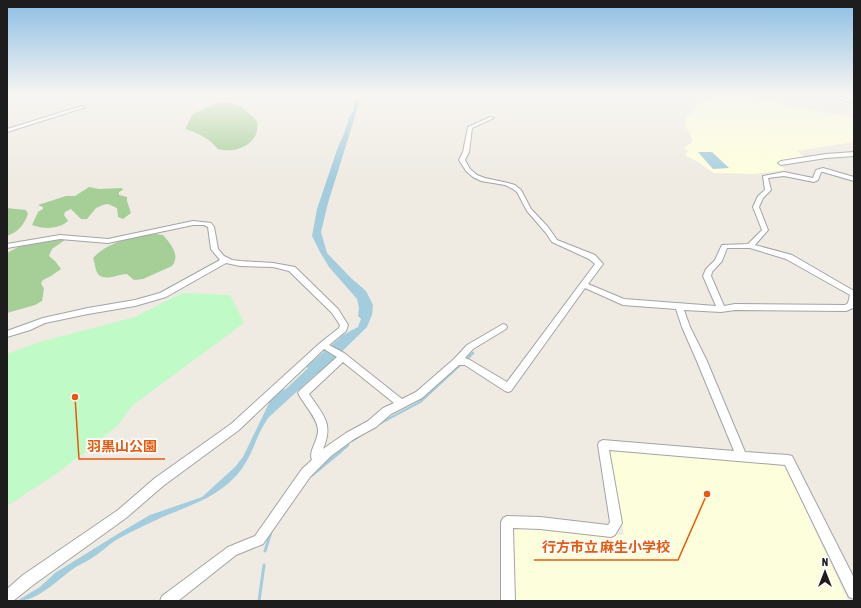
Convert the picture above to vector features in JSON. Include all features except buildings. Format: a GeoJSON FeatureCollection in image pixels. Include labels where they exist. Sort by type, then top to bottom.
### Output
{"type":"FeatureCollection","features":[{"type":"Feature","properties":{"kind":"street"},"geometry":{"type":"LineString","coordinates":[[7,131],[36,122]]}},
{"type":"Feature","properties":{"kind":"street"},"geometry":{"type":"LineString","coordinates":[[457,361],[462,360],[467,362],[508,388],[599,264],[592,257],[554,241],[551,234],[530,212],[519,191],[507,185],[484,181],[468,170],[462,160],[466,152],[470,127],[481,122]]}},
{"type":"Feature","properties":{"kind":"street"},"geometry":{"type":"LineString","coordinates":[[781,163],[826,156],[854,154]]}},
{"type":"Feature","properties":{"kind":"street"},"geometry":{"type":"LineString","coordinates":[[750,246],[765,230],[756,207],[760,197],[768,190],[764,177],[784,174],[814,180],[816,179],[818,171],[823,170],[854,179]]}},
{"type":"Feature","properties":{"kind":"street"},"geometry":{"type":"LineString","coordinates":[[7,246],[60,237],[108,240],[152,230],[204,223],[210,225],[215,250],[225,260],[245,264],[285,266],[292,269],[344,323],[343,329],[235,427],[159,482],[122,514],[28,580],[7,597]]}},
{"type":"Feature","properties":{"kind":"street"},"geometry":{"type":"LineString","coordinates":[[584,285],[623,302],[679,307],[721,308],[846,308],[851,306],[853,303],[854,295],[789,257],[750,246],[724,246],[718,261],[709,271],[707,276],[721,308]]}},
{"type":"Feature","properties":{"kind":"street"},"geometry":{"type":"LineString","coordinates":[[7,334],[43,321],[88,311],[128,305],[149,299],[163,294],[225,260]]}},
{"type":"Feature","properties":{"kind":"street"},"geometry":{"type":"LineString","coordinates":[[679,307],[686,327],[701,358],[742,456]]}},
{"type":"Feature","properties":{"kind":"street"},"geometry":{"type":"LineString","coordinates":[[167,601],[232,551],[259,540],[288,496],[318,460],[350,436],[372,424],[387,411],[419,394],[457,361],[470,347],[503,327]]}},
{"type":"Feature","properties":{"kind":"street"},"geometry":{"type":"LineString","coordinates":[[325,346],[342,356],[402,404]]}},
{"type":"Feature","properties":{"kind":"street"},"geometry":{"type":"LineString","coordinates":[[318,460],[316,457],[316,452],[322,440],[324,428],[303,393],[342,356]]}},
{"type":"Feature","properties":{"kind":"street"},"geometry":{"type":"LineString","coordinates":[[508,601],[507,522],[540,523],[611,531],[616,523],[603,445],[788,460],[854,592]]}},
{"type":"Feature","properties":{"kind":"shaded area"},"geometry":{"type":"Polygon","coordinates":[[[685,122],[854,122],[854,142],[797,151],[804,157],[779,162],[785,170],[754,174],[714,173],[685,155],[688,151],[684,148],[693,141],[685,125],[685,122]]]}},
{"type":"Feature","properties":{"kind":"shaded area"},"geometry":{"type":"Polygon","coordinates":[[[608,445],[783,462],[848,601],[514,601],[511,526],[624,535],[608,445]]]}},
{"type":"Feature","properties":{"kind":"green space"},"geometry":{"type":"Polygon","coordinates":[[[189,122],[257,122],[255,136],[251,141],[246,146],[233,150],[218,149],[203,136],[185,129],[189,122]]]}},
{"type":"Feature","properties":{"kind":"green space"},"geometry":{"type":"Polygon","coordinates":[[[89,187],[99,189],[122,188],[123,190],[119,192],[119,195],[127,197],[131,213],[123,219],[118,217],[117,208],[108,204],[96,208],[87,219],[81,219],[71,209],[65,212],[64,215],[68,221],[64,224],[50,228],[32,225],[38,212],[43,209],[43,207],[38,205],[66,196],[75,196],[89,187]]]}},
{"type":"Feature","properties":{"kind":"green space"},"geometry":{"type":"Polygon","coordinates":[[[7,208],[26,210],[28,214],[25,222],[20,228],[7,236],[7,208]]]}},
{"type":"Feature","properties":{"kind":"green space"},"geometry":{"type":"Polygon","coordinates":[[[156,234],[163,235],[174,249],[175,258],[172,266],[143,279],[134,280],[127,274],[108,278],[98,274],[93,258],[99,252],[122,241],[156,234]]]}},
{"type":"Feature","properties":{"kind":"green space"},"geometry":{"type":"Polygon","coordinates":[[[65,238],[65,240],[52,249],[49,256],[61,269],[43,280],[41,283],[44,289],[42,301],[35,305],[7,313],[7,253],[22,245],[65,238]]]}},
{"type":"Feature","properties":{"kind":"green space"},"geometry":{"type":"Polygon","coordinates":[[[182,293],[230,295],[244,323],[133,405],[117,426],[84,453],[53,476],[7,506],[7,354],[36,343],[135,317],[182,293]]]}},
{"type":"Feature","properties":{"kind":"water"},"geometry":{"type":"Polygon","coordinates":[[[348,122],[353,122],[328,203],[321,232],[327,253],[366,291],[373,305],[372,315],[367,327],[319,374],[316,374],[268,418],[242,469],[227,485],[197,503],[165,516],[121,537],[93,558],[75,568],[39,594],[32,598],[17,601],[40,587],[55,573],[150,515],[202,497],[235,467],[243,457],[269,403],[268,400],[278,391],[286,389],[308,368],[306,367],[343,335],[358,327],[361,319],[358,316],[359,308],[357,299],[329,267],[312,236],[317,209],[339,144],[344,135],[348,122]]]}},
{"type":"Feature","properties":{"kind":"water"},"geometry":{"type":"Polygon","coordinates":[[[698,152],[712,152],[729,168],[713,169],[698,152]]]}},
{"type":"Feature","properties":{"kind":"waterway"},"geometry":{"type":"LineString","coordinates":[[468,358],[473,353]]}},
{"type":"Feature","properties":{"kind":"waterway"},"geometry":{"type":"LineString","coordinates":[[379,424],[420,402],[461,364]]}},
{"type":"Feature","properties":{"kind":"waterway"},"geometry":{"type":"LineString","coordinates":[[352,441],[361,435]]}},
{"type":"Feature","properties":{"kind":"waterway"},"geometry":{"type":"LineString","coordinates":[[339,453],[348,445]]}},
{"type":"Feature","properties":{"kind":"waterway"},"geometry":{"type":"LineString","coordinates":[[312,475],[340,452]]}},
{"type":"Feature","properties":{"kind":"waterway"},"geometry":{"type":"LineString","coordinates":[[265,551],[271,532]]}},
{"type":"Feature","properties":{"kind":"waterway"},"geometry":{"type":"LineString","coordinates":[[259,601],[264,565]]}},
{"type":"Feature","properties":{"kind":"place","name":"羽黒山公園"},"geometry":{"type":"Point","coordinates":[75,397]}},
{"type":"Feature","properties":{"kind":"place","name":"行方市立 麻生小学校"},"geometry":{"type":"Point","coordinates":[707,494]}}]}
